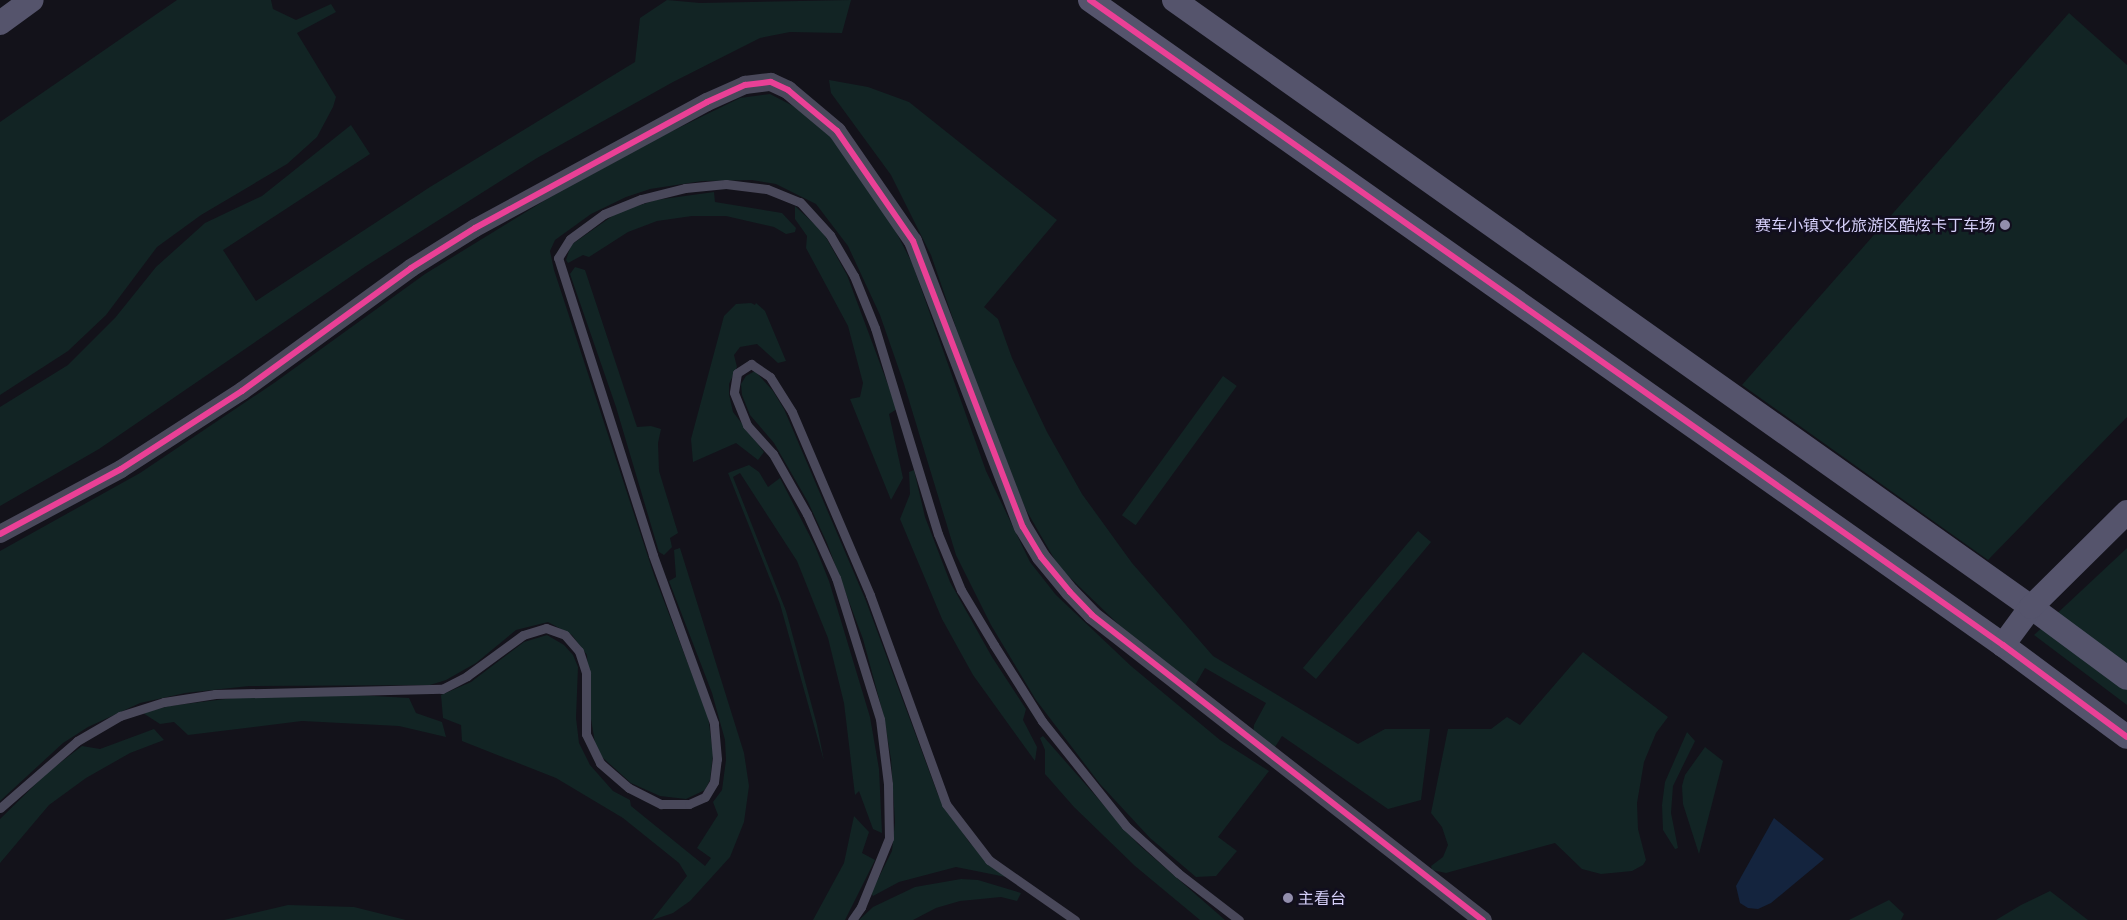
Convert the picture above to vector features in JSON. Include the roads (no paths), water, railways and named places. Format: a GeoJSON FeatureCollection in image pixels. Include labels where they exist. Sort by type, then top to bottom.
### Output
{"type":"FeatureCollection","features":[{"type":"Feature","properties":{"kind":"street"},"geometry":{"type":"LineString","coordinates":[[0,23],[32,0]]}},
{"type":"Feature","properties":{"kind":"street"},"geometry":{"type":"LineString","coordinates":[[1090,0],[2003,645],[2127,737]]}},
{"type":"Feature","properties":{"kind":"street"},"geometry":{"type":"LineString","coordinates":[[1174,0],[2031,607],[2127,678]]}},
{"type":"Feature","properties":{"kind":"street"},"geometry":{"type":"LineString","coordinates":[[0,534],[121,469],[242,391],[411,268],[475,228],[707,102],[745,85],[770,82],[788,90],[837,131],[913,241],[1023,527],[1041,557],[1070,592],[1092,615],[1483,920]]}},
{"type":"Feature","properties":{"kind":"street"},"geometry":{"type":"LineString","coordinates":[[2003,645],[2031,607],[2127,512]]}},
{"type":"Feature","properties":{"kind":"lane"},"geometry":{"type":"LineString","coordinates":[[0,808],[77,741],[120,716],[164,702],[215,694],[342,689],[410,692],[442,689],[467,676],[523,635],[546,628],[565,635],[580,652],[586,673],[586,734],[600,763],[629,788],[662,804],[689,804],[705,797],[714,782],[717,758],[714,723],[653,555],[558,258],[570,239],[604,214],[641,199],[685,188],[726,184],[767,189],[800,202],[830,235],[854,276],[875,328],[938,534],[961,590],[1042,721],[1126,826],[1178,873],[1239,920]]}},
{"type":"Feature","properties":{"kind":"lane"},"geometry":{"type":"LineString","coordinates":[[852,920],[861,907],[889,838],[880,719],[836,578],[807,514],[774,454],[746,425],[734,392],[737,373],[751,364],[770,377],[792,412],[870,595],[946,804],[989,860],[1075,920]]}},
{"type":"Feature","properties":{"kind":"water"},"geometry":{"type":"Polygon","coordinates":[[[1774,818],[1824,859],[1771,903],[1758,909],[1748,908],[1740,903],[1736,886],[1774,818]]]}},
{"type":"Feature","properties":{"kind":"place","name":"赛车小镇文化旅游区酷炫卡丁车场"},"geometry":{"type":"Point","coordinates":[2005,225]}},
{"type":"Feature","properties":{"kind":"place","name":"主看台"},"geometry":{"type":"Point","coordinates":[1288,898]}}]}
